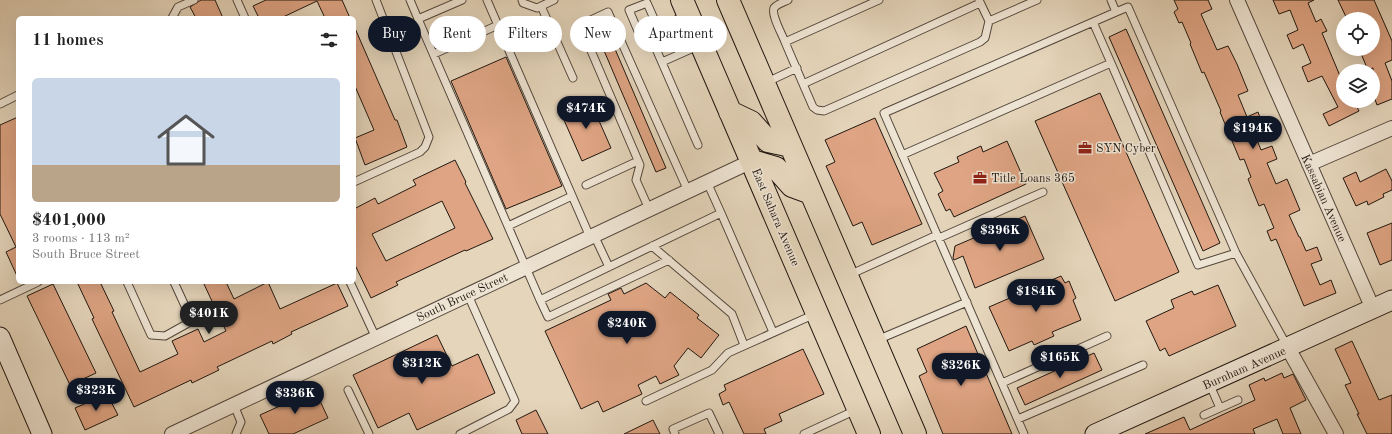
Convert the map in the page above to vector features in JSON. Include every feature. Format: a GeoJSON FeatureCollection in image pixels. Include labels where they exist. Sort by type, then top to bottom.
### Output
{"type":"FeatureCollection","features":[{"type":"Feature","properties":{"kind":"main road"},"geometry":{"type":"LineString","coordinates":[[728,0],[915,434]]}},
{"type":"Feature","properties":{"kind":"main road","name":"East Sahara Avenue"},"geometry":{"type":"LineString","coordinates":[[704,52],[869,434]]}},
{"type":"Feature","properties":{"kind":"main road"},"geometry":{"type":"LineString","coordinates":[[730,112],[751,122],[768,141],[791,146]]}},
{"type":"Feature","properties":{"kind":"main road"},"geometry":{"type":"LineString","coordinates":[[752,160],[776,168],[792,186],[810,193]]}},
{"type":"Feature","properties":{"kind":"street","name":"Kassabian Avenue"},"geometry":{"type":"LineString","coordinates":[[1237,0],[1372,309]]}},
{"type":"Feature","properties":{"kind":"street"},"geometry":{"type":"LineString","coordinates":[[1309,164],[1392,128]]}},
{"type":"Feature","properties":{"kind":"street","name":"South Bruce Street"},"geometry":{"type":"LineString","coordinates":[[172,434],[752,160]]}},
{"type":"Feature","properties":{"kind":"street","name":"Burnham Avenue"},"geometry":{"type":"LineString","coordinates":[[1095,434],[1392,300]]}},
{"type":"Feature","properties":{"kind":"street"},"geometry":{"type":"LineString","coordinates":[[0,337],[42,434]]}},
{"type":"Feature","properties":{"kind":"street"},"geometry":{"type":"LineString","coordinates":[[1288,348],[1336,434]]}},
{"type":"Feature","properties":{"kind":"lane"},"geometry":{"type":"LineString","coordinates":[[173,16],[178,7],[194,0]]}},
{"type":"Feature","properties":{"kind":"lane"},"geometry":{"type":"LineString","coordinates":[[237,0],[244,16]]}},
{"type":"Feature","properties":{"kind":"lane"},"geometry":{"type":"LineString","coordinates":[[356,181],[420,152],[426,147],[429,137],[376,0]]}},
{"type":"Feature","properties":{"kind":"lane"},"geometry":{"type":"LineString","coordinates":[[410,0],[417,16]]}},
{"type":"Feature","properties":{"kind":"lane"},"geometry":{"type":"LineString","coordinates":[[421,18],[462,0]]}},
{"type":"Feature","properties":{"kind":"lane"},"geometry":{"type":"LineString","coordinates":[[487,0],[494,16]]}},
{"type":"Feature","properties":{"kind":"lane"},"geometry":{"type":"LineString","coordinates":[[522,0],[523,3],[537,8],[554,0]]}},
{"type":"Feature","properties":{"kind":"lane"},"geometry":{"type":"LineString","coordinates":[[788,0],[774,8],[773,14],[797,68],[803,84],[813,107],[824,112],[980,42],[985,38],[989,21],[980,2],[803,84]]}},
{"type":"Feature","properties":{"kind":"lane"},"geometry":{"type":"LineString","coordinates":[[785,42],[879,0]]}},
{"type":"Feature","properties":{"kind":"lane"},"geometry":{"type":"LineString","coordinates":[[989,21],[1037,0]]}},
{"type":"Feature","properties":{"kind":"lane"},"geometry":{"type":"LineString","coordinates":[[1111,0],[1116,12]]}},
{"type":"Feature","properties":{"kind":"lane"},"geometry":{"type":"LineString","coordinates":[[634,20],[630,10],[647,3],[653,16]]}},
{"type":"Feature","properties":{"kind":"lane"},"geometry":{"type":"LineString","coordinates":[[541,6],[573,78]]}},
{"type":"Feature","properties":{"kind":"lane"},"geometry":{"type":"LineString","coordinates":[[674,16],[685,7]]}},
{"type":"Feature","properties":{"kind":"lane"},"geometry":{"type":"LineString","coordinates":[[1024,434],[884,113],[1128,7],[1236,253],[1288,348]]}},
{"type":"Feature","properties":{"kind":"lane"},"geometry":{"type":"LineString","coordinates":[[649,209],[636,180],[640,165],[580,25],[608,12],[688,191]]}},
{"type":"Feature","properties":{"kind":"lane"},"geometry":{"type":"LineString","coordinates":[[1093,22],[1198,265],[1236,253]]}},
{"type":"Feature","properties":{"kind":"lane"},"geometry":{"type":"LineString","coordinates":[[421,26],[548,317],[669,260]]}},
{"type":"Feature","properties":{"kind":"lane"},"geometry":{"type":"LineString","coordinates":[[434,54],[494,27]]}},
{"type":"Feature","properties":{"kind":"lane"},"geometry":{"type":"LineString","coordinates":[[510,52],[572,196],[609,267]]}},
{"type":"Feature","properties":{"kind":"lane"},"geometry":{"type":"LineString","coordinates":[[658,52],[698,145]]}},
{"type":"Feature","properties":{"kind":"lane"},"geometry":{"type":"LineString","coordinates":[[662,62],[684,52]]}},
{"type":"Feature","properties":{"kind":"lane"},"geometry":{"type":"LineString","coordinates":[[902,155],[1111,63]]}},
{"type":"Feature","properties":{"kind":"lane"},"geometry":{"type":"LineString","coordinates":[[764,83],[797,68]]}},
{"type":"Feature","properties":{"kind":"lane"},"geometry":{"type":"LineString","coordinates":[[0,104],[16,96]]}},
{"type":"Feature","properties":{"kind":"lane"},"geometry":{"type":"LineString","coordinates":[[586,185],[638,161]]}},
{"type":"Feature","properties":{"kind":"lane"},"geometry":{"type":"LineString","coordinates":[[707,182],[773,332]]}},
{"type":"Feature","properties":{"kind":"lane"},"geometry":{"type":"LineString","coordinates":[[847,276],[1043,192]]}},
{"type":"Feature","properties":{"kind":"lane"},"geometry":{"type":"LineString","coordinates":[[508,226],[572,196]]}},
{"type":"Feature","properties":{"kind":"lane"},"geometry":{"type":"LineString","coordinates":[[540,300],[721,213]]}},
{"type":"Feature","properties":{"kind":"lane"},"geometry":{"type":"LineString","coordinates":[[652,246],[732,314],[744,345]]}},
{"type":"Feature","properties":{"kind":"lane"},"geometry":{"type":"LineString","coordinates":[[0,300],[34,284]]}},
{"type":"Feature","properties":{"kind":"lane"},"geometry":{"type":"LineString","coordinates":[[127,284],[152,335],[165,336],[192,321],[175,284]]}},
{"type":"Feature","properties":{"kind":"lane"},"geometry":{"type":"LineString","coordinates":[[351,284],[376,338]]}},
{"type":"Feature","properties":{"kind":"lane"},"geometry":{"type":"LineString","coordinates":[[460,434],[509,409],[515,401],[468,295]]}},
{"type":"Feature","properties":{"kind":"lane"},"geometry":{"type":"LineString","coordinates":[[874,341],[967,302]]}},
{"type":"Feature","properties":{"kind":"lane"},"geometry":{"type":"LineString","coordinates":[[646,401],[712,370],[728,353],[817,313]]}},
{"type":"Feature","properties":{"kind":"lane"},"geometry":{"type":"LineString","coordinates":[[1002,383],[1107,336]]}},
{"type":"Feature","properties":{"kind":"lane"},"geometry":{"type":"LineString","coordinates":[[1018,419],[1142,364]]}},
{"type":"Feature","properties":{"kind":"lane"},"geometry":{"type":"LineString","coordinates":[[1209,383],[1220,408]]}},
{"type":"Feature","properties":{"kind":"lane"},"geometry":{"type":"LineString","coordinates":[[348,390],[369,434]]}},
{"type":"Feature","properties":{"kind":"lane"},"geometry":{"type":"LineString","coordinates":[[1204,415],[1238,400]]}},
{"type":"Feature","properties":{"kind":"lane"},"geometry":{"type":"LineString","coordinates":[[234,405],[241,422],[236,434]]}},
{"type":"Feature","properties":{"kind":"lane"},"geometry":{"type":"LineString","coordinates":[[804,434],[858,409]]}},
{"type":"Feature","properties":{"kind":"lane"},"geometry":{"type":"LineString","coordinates":[[675,434],[673,429],[708,413],[719,434]]}},
{"type":"Feature","properties":{"kind":"building"},"geometry":{"type":"Polygon","coordinates":[[[201,0],[215,0],[222,16],[195,16],[190,7],[201,0]]]}},
{"type":"Feature","properties":{"kind":"building"},"geometry":{"type":"Polygon","coordinates":[[[266,0],[342,0],[349,16],[324,16],[317,1],[285,16],[258,16],[253,6],[266,0]]]}},
{"type":"Feature","properties":{"kind":"building"},"geometry":{"type":"Polygon","coordinates":[[[1174,0],[1208,0],[1212,9],[1201,14],[1217,50],[1228,46],[1237,64],[1248,91],[1238,95],[1247,117],[1258,112],[1263,126],[1253,130],[1261,150],[1272,146],[1277,159],[1267,163],[1276,184],[1287,179],[1300,210],[1289,215],[1306,251],[1317,247],[1322,260],[1311,264],[1320,285],[1331,280],[1336,293],[1304,306],[1276,239],[1271,241],[1267,231],[1274,228],[1264,204],[1259,206],[1248,179],[1251,177],[1244,159],[1240,160],[1220,112],[1221,111],[1204,72],[1202,73],[1182,22],[1179,23],[1174,12],[1178,9],[1174,0]]]}},
{"type":"Feature","properties":{"kind":"building"},"geometry":{"type":"Polygon","coordinates":[[[1273,0],[1314,0],[1308,3],[1316,22],[1321,19],[1327,31],[1322,33],[1336,66],[1336,103],[1322,76],[1308,82],[1302,67],[1311,63],[1303,44],[1293,49],[1287,35],[1298,30],[1290,10],[1279,14],[1273,0]]]}},
{"type":"Feature","properties":{"kind":"building"},"geometry":{"type":"Polygon","coordinates":[[[1338,0],[1374,0],[1379,12],[1344,12],[1338,0]]]}},
{"type":"Feature","properties":{"kind":"building"},"geometry":{"type":"Polygon","coordinates":[[[1380,14],[1392,41],[1392,60],[1385,63],[1392,81],[1392,99],[1380,104],[1380,64],[1365,64],[1362,56],[1380,56],[1380,14]]]}},
{"type":"Feature","properties":{"kind":"building"},"geometry":{"type":"Polygon","coordinates":[[[1126,29],[1220,243],[1203,251],[1109,37],[1126,29]]]}},
{"type":"Feature","properties":{"kind":"building"},"geometry":{"type":"Polygon","coordinates":[[[356,31],[395,120],[397,120],[407,147],[365,165],[356,138],[374,130],[356,89],[356,31]]]}},
{"type":"Feature","properties":{"kind":"building"},"geometry":{"type":"Polygon","coordinates":[[[605,52],[616,52],[666,168],[656,172],[605,52]]]}},
{"type":"Feature","properties":{"kind":"building"},"geometry":{"type":"Polygon","coordinates":[[[506,57],[562,186],[506,209],[451,81],[506,57]]]}},
{"type":"Feature","properties":{"kind":"building"},"geometry":{"type":"Polygon","coordinates":[[[1100,93],[1179,272],[1115,301],[1035,121],[1100,93]]]}},
{"type":"Feature","properties":{"kind":"building"},"geometry":{"type":"Polygon","coordinates":[[[589,98],[611,148],[582,161],[560,111],[589,98]]]}},
{"type":"Feature","properties":{"kind":"building"},"geometry":{"type":"Polygon","coordinates":[[[1336,108],[1358,108],[1359,111],[1329,126],[1323,114],[1336,108]]]}},
{"type":"Feature","properties":{"kind":"building"},"geometry":{"type":"Polygon","coordinates":[[[16,118],[16,247],[0,214],[0,125],[16,118]]]}},
{"type":"Feature","properties":{"kind":"building"},"geometry":{"type":"Polygon","coordinates":[[[875,118],[922,224],[872,245],[862,222],[853,226],[826,166],[835,162],[825,140],[875,118]]]}},
{"type":"Feature","properties":{"kind":"building","name":"Title Loans 365"},"geometry":{"type":"Polygon","coordinates":[[[1007,141],[1026,184],[954,217],[950,209],[946,211],[938,194],[943,191],[934,173],[959,162],[957,157],[981,146],[983,152],[1007,141]]]}},
{"type":"Feature","properties":{"kind":"building"},"geometry":{"type":"Polygon","coordinates":[[[455,160],[493,239],[466,251],[465,250],[396,282],[398,285],[371,298],[356,267],[356,208],[375,198],[378,204],[416,185],[413,180],[455,160]],[[442,201],[372,234],[386,261],[455,228],[442,201]]]}},
{"type":"Feature","properties":{"kind":"building"},"geometry":{"type":"Polygon","coordinates":[[[1386,169],[1392,181],[1392,190],[1383,194],[1384,197],[1368,205],[1367,201],[1356,206],[1343,178],[1356,172],[1360,182],[1386,169]]]}},
{"type":"Feature","properties":{"kind":"building"},"geometry":{"type":"Polygon","coordinates":[[[1025,216],[1044,259],[975,288],[963,256],[954,260],[953,258],[955,246],[1025,216]]]}},
{"type":"Feature","properties":{"kind":"building"},"geometry":{"type":"Polygon","coordinates":[[[1392,223],[1392,260],[1380,265],[1367,233],[1392,223]]]}},
{"type":"Feature","properties":{"kind":"building"},"geometry":{"type":"Polygon","coordinates":[[[16,247],[16,274],[6,252],[16,247]]]}},
{"type":"Feature","properties":{"kind":"building"},"geometry":{"type":"Polygon","coordinates":[[[1061,276],[1065,283],[1069,281],[1076,298],[1073,300],[1081,320],[1052,332],[1054,336],[1034,345],[1032,341],[1009,351],[989,307],[1061,276]]]}},
{"type":"Feature","properties":{"kind":"building"},"geometry":{"type":"Polygon","coordinates":[[[646,283],[665,298],[670,292],[699,315],[697,318],[719,335],[701,358],[688,348],[674,366],[679,375],[660,384],[656,376],[638,385],[642,394],[603,412],[598,401],[581,409],[545,331],[611,300],[608,294],[621,288],[624,294],[646,283]]]}},
{"type":"Feature","properties":{"kind":"building"},"geometry":{"type":"Polygon","coordinates":[[[53,284],[96,373],[70,385],[27,296],[53,284]]]}},
{"type":"Feature","properties":{"kind":"building"},"geometry":{"type":"Polygon","coordinates":[[[78,284],[101,284],[114,311],[112,312],[140,372],[178,354],[172,341],[198,329],[204,342],[226,331],[204,284],[227,284],[234,299],[264,284],[269,284],[280,309],[337,284],[348,306],[291,332],[292,334],[273,344],[272,341],[217,367],[219,370],[192,383],[191,380],[134,407],[92,319],[94,318],[78,284]]]}},
{"type":"Feature","properties":{"kind":"building"},"geometry":{"type":"Polygon","coordinates":[[[1218,285],[1236,326],[1169,356],[1165,348],[1160,351],[1146,321],[1174,308],[1171,300],[1192,291],[1194,295],[1218,285]]]}},
{"type":"Feature","properties":{"kind":"building"},"geometry":{"type":"Polygon","coordinates":[[[966,326],[1012,434],[943,434],[919,376],[927,372],[917,349],[966,326]]]}},
{"type":"Feature","properties":{"kind":"building"},"geometry":{"type":"Polygon","coordinates":[[[437,335],[452,366],[478,354],[495,393],[417,430],[409,413],[378,428],[353,375],[437,335]]]}},
{"type":"Feature","properties":{"kind":"building"},"geometry":{"type":"Polygon","coordinates":[[[1352,341],[1379,400],[1392,395],[1392,434],[1367,434],[1357,414],[1359,414],[1345,385],[1351,383],[1335,349],[1352,341]]]}},
{"type":"Feature","properties":{"kind":"building"},"geometry":{"type":"Polygon","coordinates":[[[803,349],[824,394],[779,414],[782,421],[764,429],[766,434],[744,434],[729,402],[723,405],[719,394],[726,390],[724,385],[803,349]]]}},
{"type":"Feature","properties":{"kind":"building"},"geometry":{"type":"Polygon","coordinates":[[[1094,353],[1102,370],[1025,405],[1017,388],[1094,353]]]}},
{"type":"Feature","properties":{"kind":"building"},"geometry":{"type":"Polygon","coordinates":[[[1282,373],[1284,378],[1293,374],[1306,400],[1290,408],[1301,434],[1283,434],[1277,419],[1253,429],[1255,434],[1145,434],[1184,417],[1190,430],[1255,400],[1249,385],[1264,378],[1265,381],[1282,373]]]}},
{"type":"Feature","properties":{"kind":"building"},"geometry":{"type":"Polygon","coordinates":[[[315,390],[328,418],[293,434],[269,434],[260,415],[315,390]]]}},
{"type":"Feature","properties":{"kind":"building"},"geometry":{"type":"Polygon","coordinates":[[[107,394],[118,415],[85,430],[75,408],[107,394]]]}},
{"type":"Feature","properties":{"kind":"building"},"geometry":{"type":"Polygon","coordinates":[[[536,410],[548,434],[522,434],[516,420],[536,410]]]}},
{"type":"Feature","properties":{"kind":"building"},"geometry":{"type":"Polygon","coordinates":[[[653,420],[660,434],[624,434],[653,420]]]}},
{"type":"Feature","properties":{"kind":"place","name":"SYN Cyber"},"geometry":{"type":"Point","coordinates":[1085,148]}},
{"type":"Feature","properties":{"kind":"place","name":"Title Loans 365"},"geometry":{"type":"Point","coordinates":[980,178]}}]}
